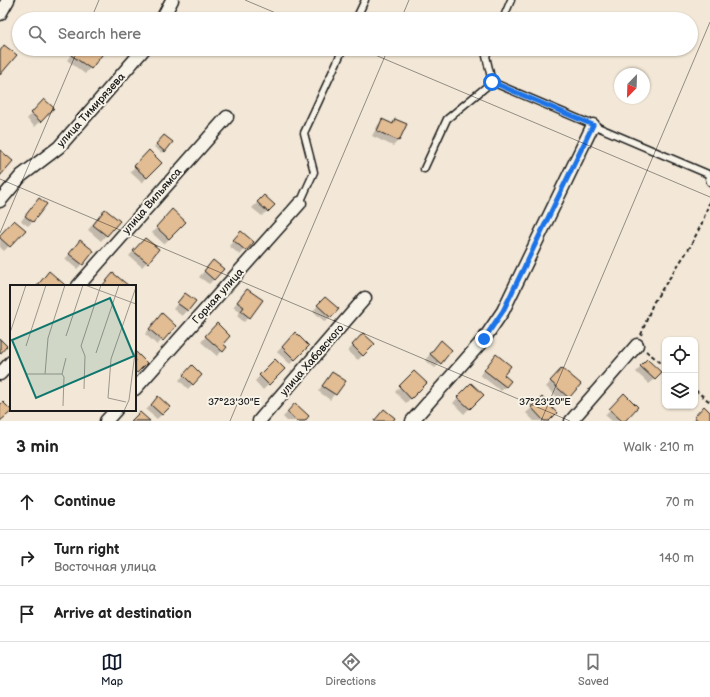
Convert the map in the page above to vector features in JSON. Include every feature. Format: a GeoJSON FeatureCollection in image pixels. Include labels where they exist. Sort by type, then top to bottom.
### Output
{"type":"FeatureCollection","features":[{"type":"Feature","properties":{"kind":"street"},"geometry":{"type":"LineString","coordinates":[[0,14],[8,0]]}},
{"type":"Feature","properties":{"kind":"street"},"geometry":{"type":"LineString","coordinates":[[166,12],[172,0]]}},
{"type":"Feature","properties":{"kind":"street","name":"улица Тимирязева"},"geometry":{"type":"LineString","coordinates":[[0,200],[21,176],[59,147],[138,56]]}},
{"type":"Feature","properties":{"kind":"street","name":"улица Вильямса"},"geometry":{"type":"LineString","coordinates":[[79,285],[227,117]]}},
{"type":"Feature","properties":{"kind":"street"},"geometry":{"type":"LineString","coordinates":[[412,421],[484,339],[503,311],[593,125]]}},
{"type":"Feature","properties":{"kind":"street","name":"Горная улица"},"geometry":{"type":"LineString","coordinates":[[136,388],[300,203]]}},
{"type":"Feature","properties":{"kind":"street","name":"улица Хабовского"},"geometry":{"type":"LineString","coordinates":[[259,421],[365,298]]}},
{"type":"Feature","properties":{"kind":"street"},"geometry":{"type":"LineString","coordinates":[[571,421],[637,345]]}},
{"type":"Feature","properties":{"kind":"street"},"geometry":{"type":"LineString","coordinates":[[0,374],[10,363]]}},
{"type":"Feature","properties":{"kind":"street"},"geometry":{"type":"LineString","coordinates":[[106,421],[115,411]]}},
{"type":"Feature","properties":{"kind":"lane"},"geometry":{"type":"LineString","coordinates":[[359,12],[365,0]]}},
{"type":"Feature","properties":{"kind":"lane"},"geometry":{"type":"LineString","coordinates":[[506,12],[511,0]]}},
{"type":"Feature","properties":{"kind":"lane"},"geometry":{"type":"LineString","coordinates":[[300,203],[314,172],[304,134],[339,56]]}},
{"type":"Feature","properties":{"kind":"lane"},"geometry":{"type":"LineString","coordinates":[[486,56],[492,82]]}},
{"type":"Feature","properties":{"kind":"lane"},"geometry":{"type":"LineString","coordinates":[[492,82],[708,174],[710,182]]}},
{"type":"Feature","properties":{"kind":"lane"},"geometry":{"type":"LineString","coordinates":[[424,169],[447,119],[492,82]]}},
{"type":"Feature","properties":{"kind":"path"},"geometry":{"type":"LineString","coordinates":[[662,364],[637,345],[653,304],[690,247],[702,223],[710,200]]}},
{"type":"Feature","properties":{"kind":"path"},"geometry":{"type":"LineString","coordinates":[[698,392],[710,402]]}},
{"type":"Feature","properties":{"kind":"building"},"geometry":{"type":"Polygon","coordinates":[[[4,45],[12,51],[12,56],[16,56],[0,75],[0,51],[4,45]]]}},
{"type":"Feature","properties":{"kind":"building"},"geometry":{"type":"Polygon","coordinates":[[[72,56],[101,56],[91,69],[72,56]]]}},
{"type":"Feature","properties":{"kind":"building"},"geometry":{"type":"Polygon","coordinates":[[[44,99],[54,108],[41,122],[31,113],[44,99]]]}},
{"type":"Feature","properties":{"kind":"building"},"geometry":{"type":"Polygon","coordinates":[[[382,119],[393,124],[395,119],[407,124],[399,141],[377,131],[382,119]]]}},
{"type":"Feature","properties":{"kind":"building"},"geometry":{"type":"Polygon","coordinates":[[[164,135],[173,142],[165,152],[156,144],[164,135]]]}},
{"type":"Feature","properties":{"kind":"building"},"geometry":{"type":"Polygon","coordinates":[[[0,150],[13,161],[0,176],[0,150]]]}},
{"type":"Feature","properties":{"kind":"building"},"geometry":{"type":"Polygon","coordinates":[[[149,150],[162,163],[147,178],[134,166],[149,150]]]}},
{"type":"Feature","properties":{"kind":"building"},"geometry":{"type":"Polygon","coordinates":[[[264,195],[275,205],[268,212],[257,202],[264,195]]]}},
{"type":"Feature","properties":{"kind":"building"},"geometry":{"type":"Polygon","coordinates":[[[39,198],[47,204],[33,222],[25,216],[39,198]]]}},
{"type":"Feature","properties":{"kind":"building"},"geometry":{"type":"Polygon","coordinates":[[[105,209],[120,221],[107,236],[93,225],[105,209]]]}},
{"type":"Feature","properties":{"kind":"building"},"geometry":{"type":"Polygon","coordinates":[[[172,209],[186,222],[169,239],[156,227],[172,209]]]}},
{"type":"Feature","properties":{"kind":"building"},"geometry":{"type":"Polygon","coordinates":[[[14,220],[26,230],[10,247],[0,238],[0,235],[14,220]]]}},
{"type":"Feature","properties":{"kind":"building"},"geometry":{"type":"Polygon","coordinates":[[[241,231],[254,242],[246,251],[233,240],[241,231]]]}},
{"type":"Feature","properties":{"kind":"building"},"geometry":{"type":"Polygon","coordinates":[[[145,238],[159,249],[148,263],[133,251],[145,238]]]}},
{"type":"Feature","properties":{"kind":"building"},"geometry":{"type":"Polygon","coordinates":[[[80,240],[94,251],[83,265],[69,254],[80,240]]]}},
{"type":"Feature","properties":{"kind":"building"},"geometry":{"type":"Polygon","coordinates":[[[213,260],[224,269],[214,280],[204,271],[213,260]]]}},
{"type":"Feature","properties":{"kind":"building"},"geometry":{"type":"Polygon","coordinates":[[[49,271],[65,285],[38,285],[49,271]]]}},
{"type":"Feature","properties":{"kind":"building"},"geometry":{"type":"Polygon","coordinates":[[[113,273],[128,285],[103,285],[113,273]]]}},
{"type":"Feature","properties":{"kind":"building"},"geometry":{"type":"Polygon","coordinates":[[[247,289],[263,300],[250,318],[241,311],[244,307],[237,302],[247,289]]]}},
{"type":"Feature","properties":{"kind":"building"},"geometry":{"type":"Polygon","coordinates":[[[185,293],[196,301],[188,311],[177,303],[185,293]]]}},
{"type":"Feature","properties":{"kind":"building"},"geometry":{"type":"Polygon","coordinates":[[[325,297],[339,309],[331,318],[317,305],[325,297]]]}},
{"type":"Feature","properties":{"kind":"building"},"geometry":{"type":"Polygon","coordinates":[[[162,313],[176,326],[163,341],[149,329],[162,313]]]}},
{"type":"Feature","properties":{"kind":"building"},"geometry":{"type":"Polygon","coordinates":[[[217,323],[230,336],[223,344],[227,347],[223,352],[205,336],[217,323]]]}},
{"type":"Feature","properties":{"kind":"building"},"geometry":{"type":"Polygon","coordinates":[[[295,332],[309,346],[295,360],[282,347],[295,332]]]}},
{"type":"Feature","properties":{"kind":"building"},"geometry":{"type":"Polygon","coordinates":[[[363,333],[375,344],[363,356],[352,345],[363,333]]]}},
{"type":"Feature","properties":{"kind":"building"},"geometry":{"type":"Polygon","coordinates":[[[0,339],[7,346],[0,354],[0,339]]]}},
{"type":"Feature","properties":{"kind":"building"},"geometry":{"type":"Polygon","coordinates":[[[441,340],[452,350],[441,364],[430,354],[441,340]]]}},
{"type":"Feature","properties":{"kind":"building"},"geometry":{"type":"Polygon","coordinates":[[[136,352],[147,363],[137,373],[136,372],[136,352]]]}},
{"type":"Feature","properties":{"kind":"building"},"geometry":{"type":"Polygon","coordinates":[[[496,354],[511,366],[504,375],[511,381],[506,387],[484,370],[496,354]]]}},
{"type":"Feature","properties":{"kind":"building"},"geometry":{"type":"Polygon","coordinates":[[[275,359],[285,369],[269,385],[259,375],[275,359]]]}},
{"type":"Feature","properties":{"kind":"building"},"geometry":{"type":"Polygon","coordinates":[[[647,359],[662,373],[655,380],[640,366],[647,359]]]}},
{"type":"Feature","properties":{"kind":"building"},"geometry":{"type":"Polygon","coordinates":[[[192,365],[202,375],[193,385],[183,375],[192,365]]]}},
{"type":"Feature","properties":{"kind":"building"},"geometry":{"type":"Polygon","coordinates":[[[562,368],[581,384],[569,398],[550,381],[562,368]]]}},
{"type":"Feature","properties":{"kind":"building"},"geometry":{"type":"Polygon","coordinates":[[[414,371],[427,383],[411,399],[399,386],[414,371]]]}},
{"type":"Feature","properties":{"kind":"building"},"geometry":{"type":"Polygon","coordinates":[[[332,372],[346,381],[336,395],[322,386],[332,372]]]}},
{"type":"Feature","properties":{"kind":"building"},"geometry":{"type":"Polygon","coordinates":[[[471,383],[484,395],[470,409],[457,397],[471,383]]]}},
{"type":"Feature","properties":{"kind":"building"},"geometry":{"type":"Polygon","coordinates":[[[624,393],[638,407],[625,421],[622,421],[609,409],[624,393]]]}},
{"type":"Feature","properties":{"kind":"building"},"geometry":{"type":"Polygon","coordinates":[[[158,396],[170,407],[162,415],[151,405],[158,396]]]}},
{"type":"Feature","properties":{"kind":"building"},"geometry":{"type":"Polygon","coordinates":[[[542,397],[557,413],[549,421],[544,421],[531,407],[542,397]]]}},
{"type":"Feature","properties":{"kind":"building"},"geometry":{"type":"Polygon","coordinates":[[[3,402],[10,409],[10,411],[12,411],[0,421],[0,405],[3,402]]]}},
{"type":"Feature","properties":{"kind":"building"},"geometry":{"type":"Polygon","coordinates":[[[295,403],[309,416],[305,421],[297,421],[287,412],[295,403]]]}},
{"type":"Feature","properties":{"kind":"building"},"geometry":{"type":"Polygon","coordinates":[[[704,406],[710,412],[710,421],[699,421],[694,417],[704,406]]]}},
{"type":"Feature","properties":{"kind":"building"},"geometry":{"type":"Polygon","coordinates":[[[384,409],[395,418],[393,421],[374,421],[384,409]]]}},
{"type":"Feature","properties":{"kind":"building"},"geometry":{"type":"Polygon","coordinates":[[[140,412],[150,421],[131,421],[140,412]]]}},
{"type":"Feature","properties":{"kind":"route"},"geometry":{"type":"LineString","coordinates":[[484,339],[503,311],[593,125],[492,82]]}}]}
